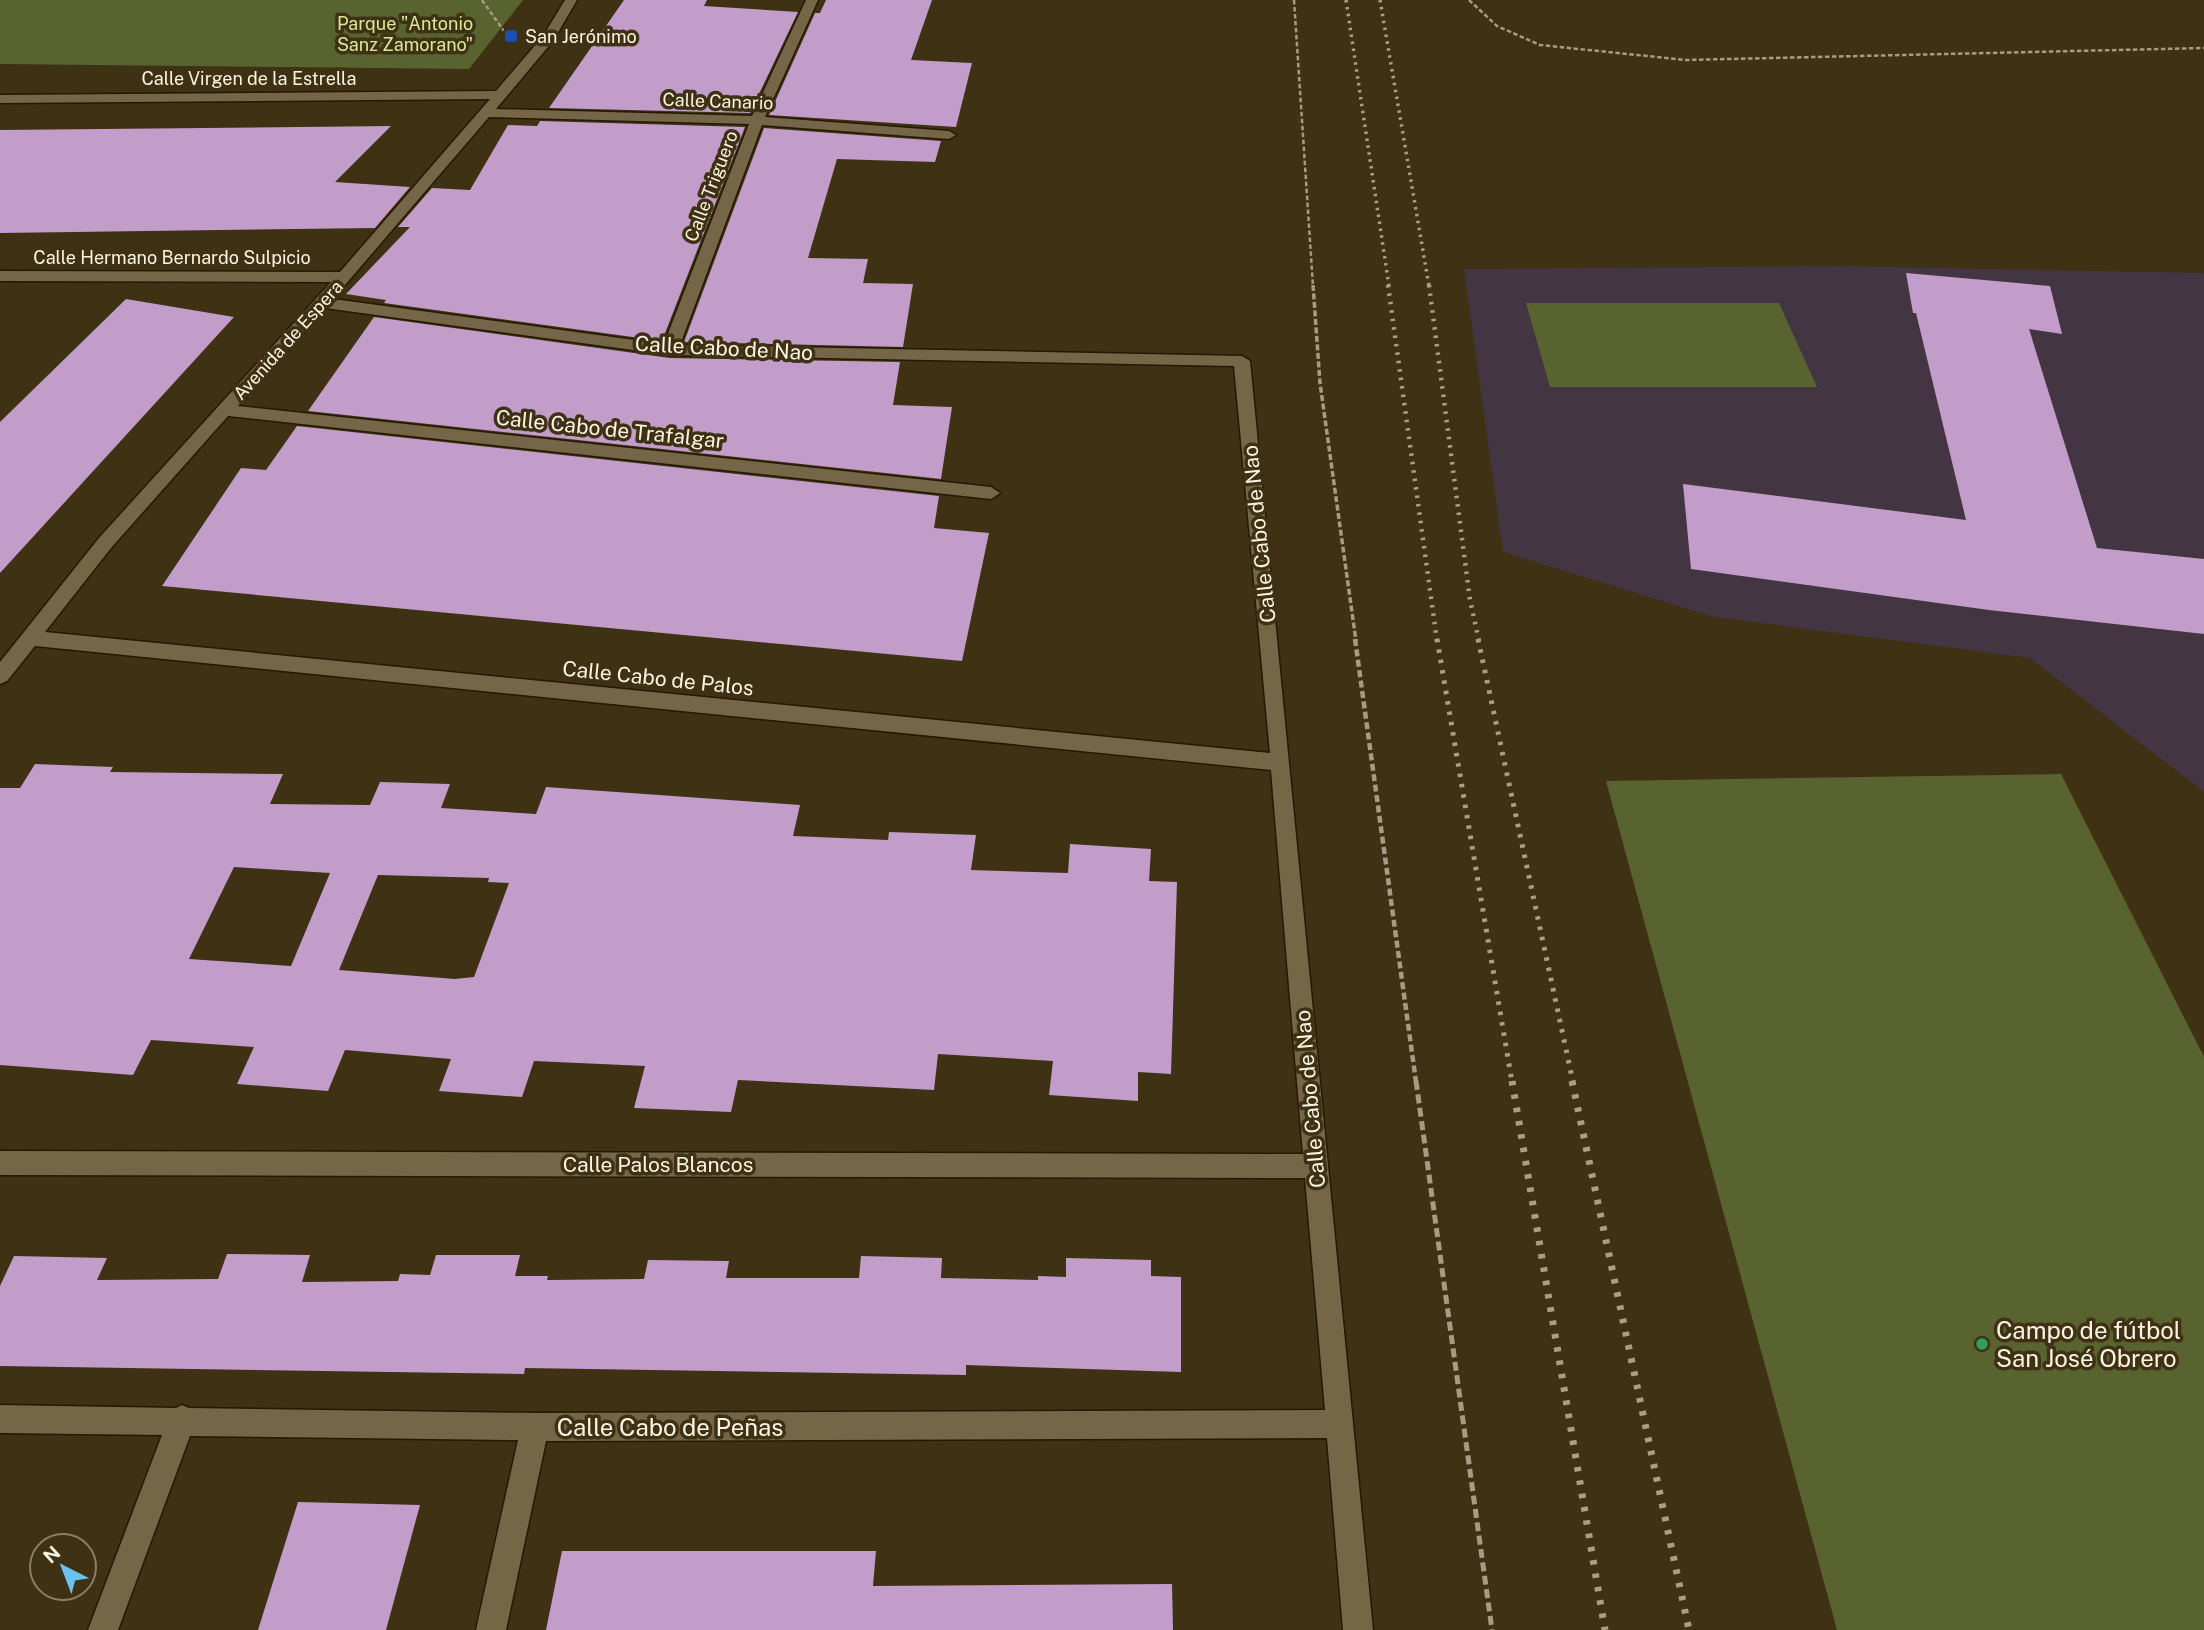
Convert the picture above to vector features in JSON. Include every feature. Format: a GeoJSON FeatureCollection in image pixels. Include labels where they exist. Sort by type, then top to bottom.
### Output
{"type":"FeatureCollection","features":[{"type":"Feature","properties":{"kind":"street","name":"Avenida de Espera"},"geometry":{"type":"LineString","coordinates":[[0,676],[105,543],[319,302],[345,277],[486,113],[548,38],[570,0]]}},
{"type":"Feature","properties":{"kind":"street","name":"Calle Triguero"},"geometry":{"type":"LineString","coordinates":[[670,350],[757,120],[812,0]]}},
{"type":"Feature","properties":{"kind":"street","name":"Calle Virgen de la Estrella"},"geometry":{"type":"LineString","coordinates":[[0,99],[499,95]]}},
{"type":"Feature","properties":{"kind":"street","name":"Calle Canario"},"geometry":{"type":"LineString","coordinates":[[486,113],[757,120],[949,135]]}},
{"type":"Feature","properties":{"kind":"street","name":"Calle Hermano Bernardo Sulpicio"},"geometry":{"type":"LineString","coordinates":[[0,276],[345,277]]}},
{"type":"Feature","properties":{"kind":"street","name":"Calle Cabo de Nao"},"geometry":{"type":"LineString","coordinates":[[319,302],[670,350],[1242,361],[1281,763],[1358,1630]]}},
{"type":"Feature","properties":{"kind":"street","name":"Calle Cabo de Trafalgar"},"geometry":{"type":"LineString","coordinates":[[224,411],[991,493]]}},
{"type":"Feature","properties":{"kind":"street","name":"Calle Cabo de Palos"},"geometry":{"type":"LineString","coordinates":[[30,638],[1281,763]]}},
{"type":"Feature","properties":{"kind":"street","name":"Calle Palos Blancos"},"geometry":{"type":"LineString","coordinates":[[0,1163],[1316,1166]]}},
{"type":"Feature","properties":{"kind":"street","name":"Calle Cabo de Peñas"},"geometry":{"type":"LineString","coordinates":[[0,1419],[182,1419],[535,1427],[1340,1424]]}},
{"type":"Feature","properties":{"kind":"street"},"geometry":{"type":"LineString","coordinates":[[103,1630],[182,1419]]}},
{"type":"Feature","properties":{"kind":"street"},"geometry":{"type":"LineString","coordinates":[[491,1630],[535,1427]]}},
{"type":"Feature","properties":{"kind":"path"},"geometry":{"type":"LineString","coordinates":[[1294,0],[1320,383],[1492,1630]]}},
{"type":"Feature","properties":{"kind":"path"},"geometry":{"type":"LineString","coordinates":[[1469,0],[1497,26],[1540,45],[1686,60],[2204,48]]}},
{"type":"Feature","properties":{"kind":"shaded area"},"geometry":{"type":"Polygon","coordinates":[[[1837,266],[2204,273],[2204,792],[2030,658],[1714,617],[1503,552],[1464,269],[1837,266]]]}},
{"type":"Feature","properties":{"kind":"green space","name":"Parque \"Antonio Sanz Zamorano\""},"geometry":{"type":"Polygon","coordinates":[[[0,0],[523,0],[469,69],[0,64],[0,0]]]}},
{"type":"Feature","properties":{"kind":"green space"},"geometry":{"type":"Polygon","coordinates":[[[1526,303],[1779,303],[1817,387],[1550,387],[1526,303]]]}},
{"type":"Feature","properties":{"kind":"green space","name":"Campo de fútbol San José Obrero"},"geometry":{"type":"Polygon","coordinates":[[[2061,774],[2204,1057],[2204,1630],[1837,1630],[1606,781],[2061,774]]]}},
{"type":"Feature","properties":{"kind":"building"},"geometry":{"type":"Polygon","coordinates":[[[624,0],[707,0],[704,6],[798,12],[750,113],[549,108],[624,0]]]}},
{"type":"Feature","properties":{"kind":"building"},"geometry":{"type":"Polygon","coordinates":[[[826,0],[932,0],[911,60],[972,63],[956,127],[769,115],[815,13],[820,13],[826,0]]]}},
{"type":"Feature","properties":{"kind":"building"},"geometry":{"type":"Polygon","coordinates":[[[540,121],[745,127],[662,341],[384,303],[386,300],[346,294],[410,227],[398,227],[432,188],[470,190],[508,125],[537,126],[540,121]]]}},
{"type":"Feature","properties":{"kind":"building"},"geometry":{"type":"Polygon","coordinates":[[[391,126],[335,182],[410,187],[375,228],[0,233],[0,130],[391,126]]]}},
{"type":"Feature","properties":{"kind":"building"},"geometry":{"type":"Polygon","coordinates":[[[764,128],[941,141],[935,162],[837,159],[808,258],[868,259],[863,283],[913,284],[903,347],[684,342],[764,128]]]}},
{"type":"Feature","properties":{"kind":"building"},"geometry":{"type":"Polygon","coordinates":[[[1906,273],[2050,286],[2062,334],[2029,329],[2097,548],[2204,559],[2204,634],[1989,610],[1691,569],[1683,484],[1966,520],[1916,313],[1913,313],[1906,273]]]}},
{"type":"Feature","properties":{"kind":"building"},"geometry":{"type":"Polygon","coordinates":[[[126,299],[234,317],[0,573],[0,422],[126,299]]]}},
{"type":"Feature","properties":{"kind":"building"},"geometry":{"type":"Polygon","coordinates":[[[374,317],[670,358],[900,362],[893,405],[952,407],[941,479],[308,411],[374,317]]]}},
{"type":"Feature","properties":{"kind":"building"},"geometry":{"type":"Polygon","coordinates":[[[297,426],[939,496],[934,528],[989,533],[962,661],[162,586],[241,468],[266,470],[297,426]]]}},
{"type":"Feature","properties":{"kind":"building"},"geometry":{"type":"Polygon","coordinates":[[[35,764],[113,767],[110,772],[283,774],[270,804],[370,805],[380,782],[450,784],[441,808],[536,814],[546,787],[800,805],[793,836],[888,840],[889,832],[976,835],[971,870],[1068,873],[1070,844],[1151,849],[1149,881],[1177,882],[1171,1074],[1138,1072],[1138,1101],[1049,1095],[1053,1061],[938,1054],[934,1090],[738,1080],[731,1112],[634,1108],[645,1066],[534,1061],[522,1097],[439,1091],[451,1059],[345,1050],[328,1091],[237,1084],[254,1047],[151,1040],[133,1075],[0,1065],[0,788],[20,788],[35,764]],[[234,867],[189,959],[291,966],[330,873],[234,867]],[[378,875],[339,970],[455,979],[474,977],[509,883],[488,882],[489,878],[378,875]]]}},
{"type":"Feature","properties":{"kind":"building"},"geometry":{"type":"Polygon","coordinates":[[[227,1254],[310,1255],[302,1282],[398,1281],[400,1274],[430,1275],[436,1255],[520,1255],[515,1276],[548,1276],[547,1280],[644,1279],[648,1260],[729,1261],[726,1278],[859,1278],[861,1256],[942,1258],[941,1278],[1038,1280],[1038,1276],[1066,1277],[1066,1258],[1151,1260],[1151,1276],[1181,1277],[1181,1372],[966,1365],[966,1375],[525,1368],[524,1374],[0,1366],[0,1286],[14,1256],[107,1258],[97,1280],[218,1279],[227,1254]]]}},
{"type":"Feature","properties":{"kind":"building"},"geometry":{"type":"Polygon","coordinates":[[[298,1502],[420,1505],[386,1630],[258,1630],[298,1502]]]}},
{"type":"Feature","properties":{"kind":"building"},"geometry":{"type":"Polygon","coordinates":[[[562,1551],[876,1551],[873,1586],[1172,1584],[1173,1630],[546,1630],[562,1551]]]}},
{"type":"Feature","properties":{"kind":"railway"},"geometry":{"type":"LineString","coordinates":[[1346,0],[1389,286]]}},
{"type":"Feature","properties":{"kind":"railway"},"geometry":{"type":"LineString","coordinates":[[1380,0],[1429,286]]}},
{"type":"Feature","properties":{"kind":"railway"},"geometry":{"type":"LineString","coordinates":[[1388,285],[1437,641]]}},
{"type":"Feature","properties":{"kind":"railway"},"geometry":{"type":"LineString","coordinates":[[1429,285],[1470,600],[1479,641]]}},
{"type":"Feature","properties":{"kind":"railway"},"geometry":{"type":"LineString","coordinates":[[1437,639],[1512,1082]]}},
{"type":"Feature","properties":{"kind":"railway"},"geometry":{"type":"LineString","coordinates":[[1478,639],[1573,1082]]}},
{"type":"Feature","properties":{"kind":"railway"},"geometry":{"type":"LineString","coordinates":[[1512,1081],[1605,1630]]}},
{"type":"Feature","properties":{"kind":"railway"},"geometry":{"type":"LineString","coordinates":[[1572,1081],[1689,1630]]}},
{"type":"Feature","properties":{"kind":"place","name":"San Jerónimo"},"geometry":{"type":"Point","coordinates":[511,36]}},
{"type":"Feature","properties":{"kind":"place","name":"Campo de fútbol San José Obrero"},"geometry":{"type":"Point","coordinates":[1982,1344]}}]}
